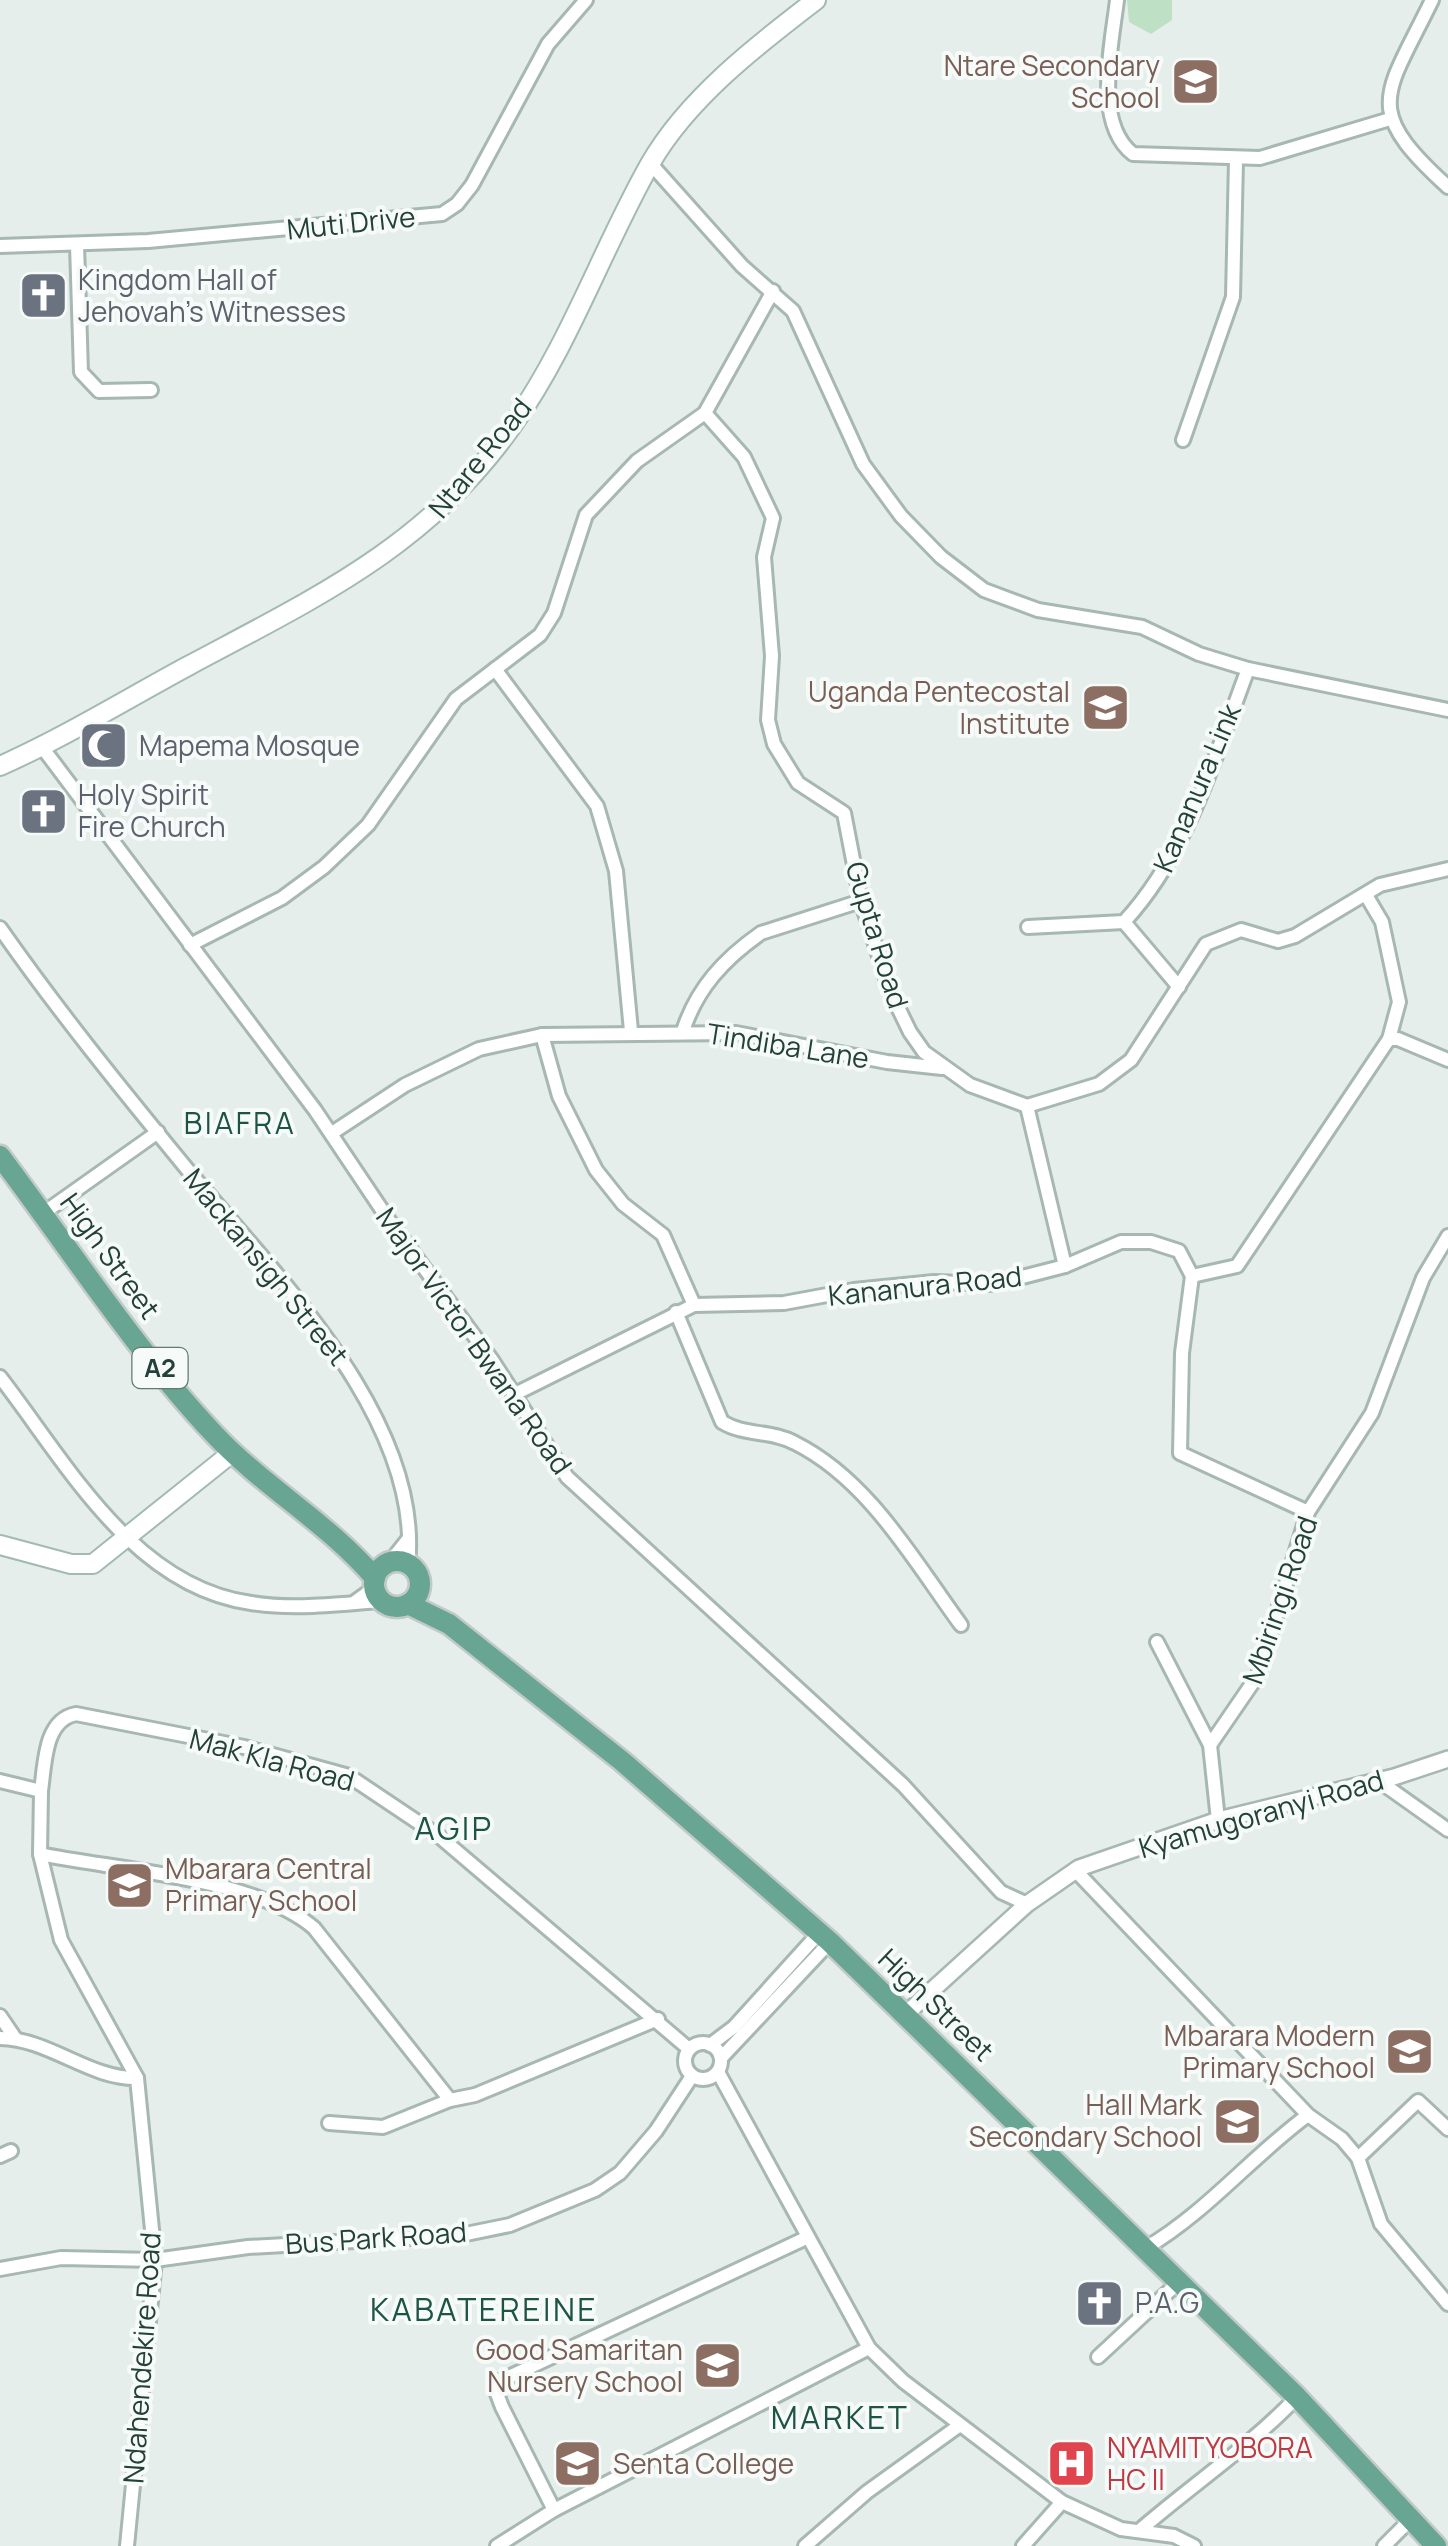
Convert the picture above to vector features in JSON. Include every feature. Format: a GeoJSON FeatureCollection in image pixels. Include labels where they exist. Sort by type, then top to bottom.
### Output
{"type":"FeatureCollection","features":[{"type":"Feature","properties":{"kind":"main road","name":"Ntare Road"},"geometry":{"type":"LineString","coordinates":[[0,766],[333,589],[394,550],[443,510],[511,428],[559,353],[650,163],[702,97],[816,0]]}},
{"type":"Feature","properties":{"kind":"main road","name":"High Street"},"geometry":{"type":"LineString","coordinates":[[0,1156],[124,1324],[233,1452],[352,1551],[391,1577],[623,1762],[824,1937],[907,2013],[1297,2397],[1436,2546]]}},
{"type":"Feature","properties":{"kind":"main road"},"geometry":{"type":"LineString","coordinates":[[0,1546],[86,1566],[127,1541],[233,1452]]}},
{"type":"Feature","properties":{"kind":"main road","name":"High Street"},"geometry":{"type":"LineString","coordinates":[[391,1577],[408,1604],[450,1624]]}},
{"type":"Feature","properties":{"kind":"street","name":"Muti Drive"},"geometry":{"type":"LineString","coordinates":[[0,246],[77,245],[442,214],[457,204],[472,185],[548,44],[586,0]]}},
{"type":"Feature","properties":{"kind":"street"},"geometry":{"type":"LineString","coordinates":[[1117,0],[1110,100],[1122,144],[1143,157],[1260,158],[1390,120]]}},
{"type":"Feature","properties":{"kind":"street"},"geometry":{"type":"LineString","coordinates":[[1432,0],[1389,97],[1390,120],[1405,147],[1448,187]]}},
{"type":"Feature","properties":{"kind":"street"},"geometry":{"type":"LineString","coordinates":[[1183,440],[1234,296],[1236,160]]}},
{"type":"Feature","properties":{"kind":"street"},"geometry":{"type":"LineString","coordinates":[[650,163],[742,266],[773,291],[802,325],[863,464],[902,516],[941,557],[984,590],[1011,602],[1073,618],[1142,627],[1200,654],[1248,669],[1448,710]]}},
{"type":"Feature","properties":{"kind":"street"},"geometry":{"type":"LineString","coordinates":[[77,245],[81,372],[99,392],[151,390]]}},
{"type":"Feature","properties":{"kind":"street"},"geometry":{"type":"LineString","coordinates":[[190,944],[282,898],[324,867],[368,824],[456,700],[540,635],[554,613],[586,515],[637,461],[705,412],[773,291]]}},
{"type":"Feature","properties":{"kind":"street","name":"Gupta Road"},"geometry":{"type":"LineString","coordinates":[[705,412],[744,457],[773,518],[764,558],[772,656],[768,720],[774,744],[798,783],[844,813],[860,901],[910,1032],[945,1068],[970,1085],[1027,1106]]}},
{"type":"Feature","properties":{"kind":"street","name":"Kananura Link"},"geometry":{"type":"LineString","coordinates":[[1124,922],[1152,891],[1173,854],[1248,669]]}},
{"type":"Feature","properties":{"kind":"street"},"geometry":{"type":"LineString","coordinates":[[495,670],[598,806],[616,871],[631,1031]]}},
{"type":"Feature","properties":{"kind":"street","name":"Major Victor Bwana Road"},"geometry":{"type":"LineString","coordinates":[[42,747],[332,1133],[567,1477],[904,1785],[1001,1892],[1027,1904]]}},
{"type":"Feature","properties":{"kind":"street"},"geometry":{"type":"LineString","coordinates":[[1064,1266],[1027,1106],[1099,1084],[1131,1060],[1206,944],[1240,930],[1278,941],[1407,875],[1448,869]]}},
{"type":"Feature","properties":{"kind":"street"},"geometry":{"type":"LineString","coordinates":[[1308,1512],[1180,1452],[1182,1353],[1192,1276],[1237,1266],[1390,1040],[1399,1002],[1382,922],[1366,895]]}},
{"type":"Feature","properties":{"kind":"street"},"geometry":{"type":"LineString","coordinates":[[683,1031],[702,987],[748,942],[761,933],[860,901]]}},
{"type":"Feature","properties":{"kind":"street"},"geometry":{"type":"LineString","coordinates":[[1028,927],[1124,922],[1179,987]]}},
{"type":"Feature","properties":{"kind":"street","name":"Mackansigh Street"},"geometry":{"type":"LineString","coordinates":[[0,928],[357,1380],[386,1444],[411,1536],[391,1577]]}},
{"type":"Feature","properties":{"kind":"street","name":"Tindiba Lane"},"geometry":{"type":"LineString","coordinates":[[332,1133],[404,1085],[478,1049],[542,1036],[631,1031],[736,1032],[887,1062],[945,1068]]}},
{"type":"Feature","properties":{"kind":"street"},"geometry":{"type":"LineString","coordinates":[[542,1036],[559,1096],[596,1170],[623,1204],[662,1235],[694,1305]]}},
{"type":"Feature","properties":{"kind":"street"},"geometry":{"type":"LineString","coordinates":[[1390,1040],[1398,1038],[1448,1060]]}},
{"type":"Feature","properties":{"kind":"street"},"geometry":{"type":"LineString","coordinates":[[45,1212],[158,1132]]}},
{"type":"Feature","properties":{"kind":"street","name":"Mbiringi Road"},"geometry":{"type":"LineString","coordinates":[[1210,1745],[1258,1675],[1308,1512],[1372,1413],[1423,1278],[1448,1236]]}},
{"type":"Feature","properties":{"kind":"street","name":"Kananura Road"},"geometry":{"type":"LineString","coordinates":[[513,1395],[694,1305],[784,1303],[854,1290],[934,1282],[995,1284],[1064,1266],[1121,1242],[1151,1242],[1179,1250],[1192,1276]]}},
{"type":"Feature","properties":{"kind":"street"},"geometry":{"type":"LineString","coordinates":[[676,1312],[722,1422],[736,1431],[793,1441],[852,1483],[880,1514],[961,1625]]}},
{"type":"Feature","properties":{"kind":"street"},"geometry":{"type":"LineString","coordinates":[[0,1377],[127,1541],[169,1570],[225,1597],[282,1606],[354,1603],[391,1577]]}},
{"type":"Feature","properties":{"kind":"street"},"geometry":{"type":"LineString","coordinates":[[1157,1642],[1210,1745],[1218,1820]]}},
{"type":"Feature","properties":{"kind":"street","name":"Mak Kla Road"},"geometry":{"type":"LineString","coordinates":[[41,1790],[49,1739],[57,1723],[76,1714],[244,1747],[349,1776],[440,1837],[658,2018],[689,2049]]}},
{"type":"Feature","properties":{"kind":"street","name":"Kyamugoranyi Road"},"geometry":{"type":"LineString","coordinates":[[907,2013],[1027,1904],[1075,1870],[1218,1820],[1379,1781],[1448,1759]]}},
{"type":"Feature","properties":{"kind":"street"},"geometry":{"type":"LineString","coordinates":[[0,1781],[41,1790],[40,1854],[60,1940],[137,2078],[112,2079],[96,2068],[16,2038],[0,2038]]}},
{"type":"Feature","properties":{"kind":"street"},"geometry":{"type":"LineString","coordinates":[[1379,1781],[1448,1830]]}},
{"type":"Feature","properties":{"kind":"street"},"geometry":{"type":"LineString","coordinates":[[40,1854],[246,1891],[290,1909],[314,1928],[450,2100]]}},
{"type":"Feature","properties":{"kind":"street"},"geometry":{"type":"LineString","coordinates":[[1075,1870],[1308,2115],[1342,2139],[1358,2158],[1381,2224],[1448,2304]]}},
{"type":"Feature","properties":{"kind":"street"},"geometry":{"type":"LineString","coordinates":[[824,1937],[706,2080],[692,2076],[684,2063],[689,2049],[697,2044],[710,2045],[734,2027],[824,1937]]}},
{"type":"Feature","properties":{"kind":"street"},"geometry":{"type":"LineString","coordinates":[[0,2016],[16,2038]]}},
{"type":"Feature","properties":{"kind":"street"},"geometry":{"type":"LineString","coordinates":[[329,2123],[382,2127],[450,2100],[475,2095],[658,2018]]}},
{"type":"Feature","properties":{"kind":"street"},"geometry":{"type":"LineString","coordinates":[[710,2045],[806,2238],[869,2348],[960,2425],[1062,2502],[1098,2521],[1174,2536],[1194,2546]]}},
{"type":"Feature","properties":{"kind":"street","name":"Bus Park Road"},"geometry":{"type":"LineString","coordinates":[[0,2269],[76,2258],[155,2260],[248,2247],[462,2235],[510,2224],[596,2190],[620,2173],[656,2131],[692,2076]]}},
{"type":"Feature","properties":{"kind":"street","name":"Ndahendekire Road"},"geometry":{"type":"LineString","coordinates":[[127,2546],[155,2260],[137,2078]]}},
{"type":"Feature","properties":{"kind":"street"},"geometry":{"type":"LineString","coordinates":[[1358,2158],[1418,2101],[1448,2129]]}},
{"type":"Feature","properties":{"kind":"street"},"geometry":{"type":"LineString","coordinates":[[1146,2248],[1199,2213],[1254,2156],[1308,2115]]}},
{"type":"Feature","properties":{"kind":"street"},"geometry":{"type":"LineString","coordinates":[[554,2510],[502,2408],[496,2391],[500,2382],[806,2238]]}},
{"type":"Feature","properties":{"kind":"street"},"geometry":{"type":"LineString","coordinates":[[1098,2356],[1180,2281]]}},
{"type":"Feature","properties":{"kind":"street"},"geometry":{"type":"LineString","coordinates":[[497,2546],[554,2510],[869,2348]]}},
{"type":"Feature","properties":{"kind":"street"},"geometry":{"type":"LineString","coordinates":[[1140,2530],[1198,2480],[1258,2437],[1297,2397]]}},
{"type":"Feature","properties":{"kind":"street"},"geometry":{"type":"LineString","coordinates":[[805,2546],[867,2492],[960,2425]]}},
{"type":"Feature","properties":{"kind":"street"},"geometry":{"type":"LineString","coordinates":[[1023,2546],[1062,2502]]}},
{"type":"Feature","properties":{"kind":"street"},"geometry":{"type":"LineString","coordinates":[[1384,2546],[1413,2517]]}},
{"type":"Feature","properties":{"kind":"green space"},"geometry":{"type":"Polygon","coordinates":[[[1127,0],[1172,0],[1172,20],[1151,34],[1129,22],[1127,0]]]}},
{"type":"Feature","properties":{"kind":"place","name":"Ntare Secondary School"},"geometry":{"type":"Point","coordinates":[1195,82]}},
{"type":"Feature","properties":{"kind":"place","name":"Kingdom Hall of Jehovah's Witnesses"},"geometry":{"type":"Point","coordinates":[43,296]}},
{"type":"Feature","properties":{"kind":"place","name":"Uganda Pentecostal Institute"},"geometry":{"type":"Point","coordinates":[1105,708]}},
{"type":"Feature","properties":{"kind":"place","name":"Mapema Mosque"},"geometry":{"type":"Point","coordinates":[104,746]}},
{"type":"Feature","properties":{"kind":"place","name":"Holy Spirit Fire Church"},"geometry":{"type":"Point","coordinates":[43,811]}},
{"type":"Feature","properties":{"kind":"place","name":"Mbarara Central Primary School"},"geometry":{"type":"Point","coordinates":[130,1885]}},
{"type":"Feature","properties":{"kind":"place","name":"Mbarara Modern Primary School"},"geometry":{"type":"Point","coordinates":[1410,2052]}},
{"type":"Feature","properties":{"kind":"place","name":"Hall Mark Secondary School"},"geometry":{"type":"Point","coordinates":[1237,2121]}},
{"type":"Feature","properties":{"kind":"place","name":"P.A.G"},"geometry":{"type":"Point","coordinates":[1100,2303]}},
{"type":"Feature","properties":{"kind":"place","name":"Good Samaritan Nursery School"},"geometry":{"type":"Point","coordinates":[718,2366]}},
{"type":"Feature","properties":{"kind":"place","name":"Senta College"},"geometry":{"type":"Point","coordinates":[578,2464]}},
{"type":"Feature","properties":{"kind":"place","name":"NYAMITYOBORA HC II"},"geometry":{"type":"Point","coordinates":[1072,2464]}},
{"type":"Feature","properties":{"kind":"district","name":"BIAFRA"},"geometry":{"type":"Point","coordinates":[240,1124]}},
{"type":"Feature","properties":{"kind":"district","name":"AGIP"},"geometry":{"type":"Point","coordinates":[454,1829]}},
{"type":"Feature","properties":{"kind":"district","name":"KABATEREINE"},"geometry":{"type":"Point","coordinates":[484,2310]}},
{"type":"Feature","properties":{"kind":"district","name":"MARKET"},"geometry":{"type":"Point","coordinates":[840,2418]}}]}
